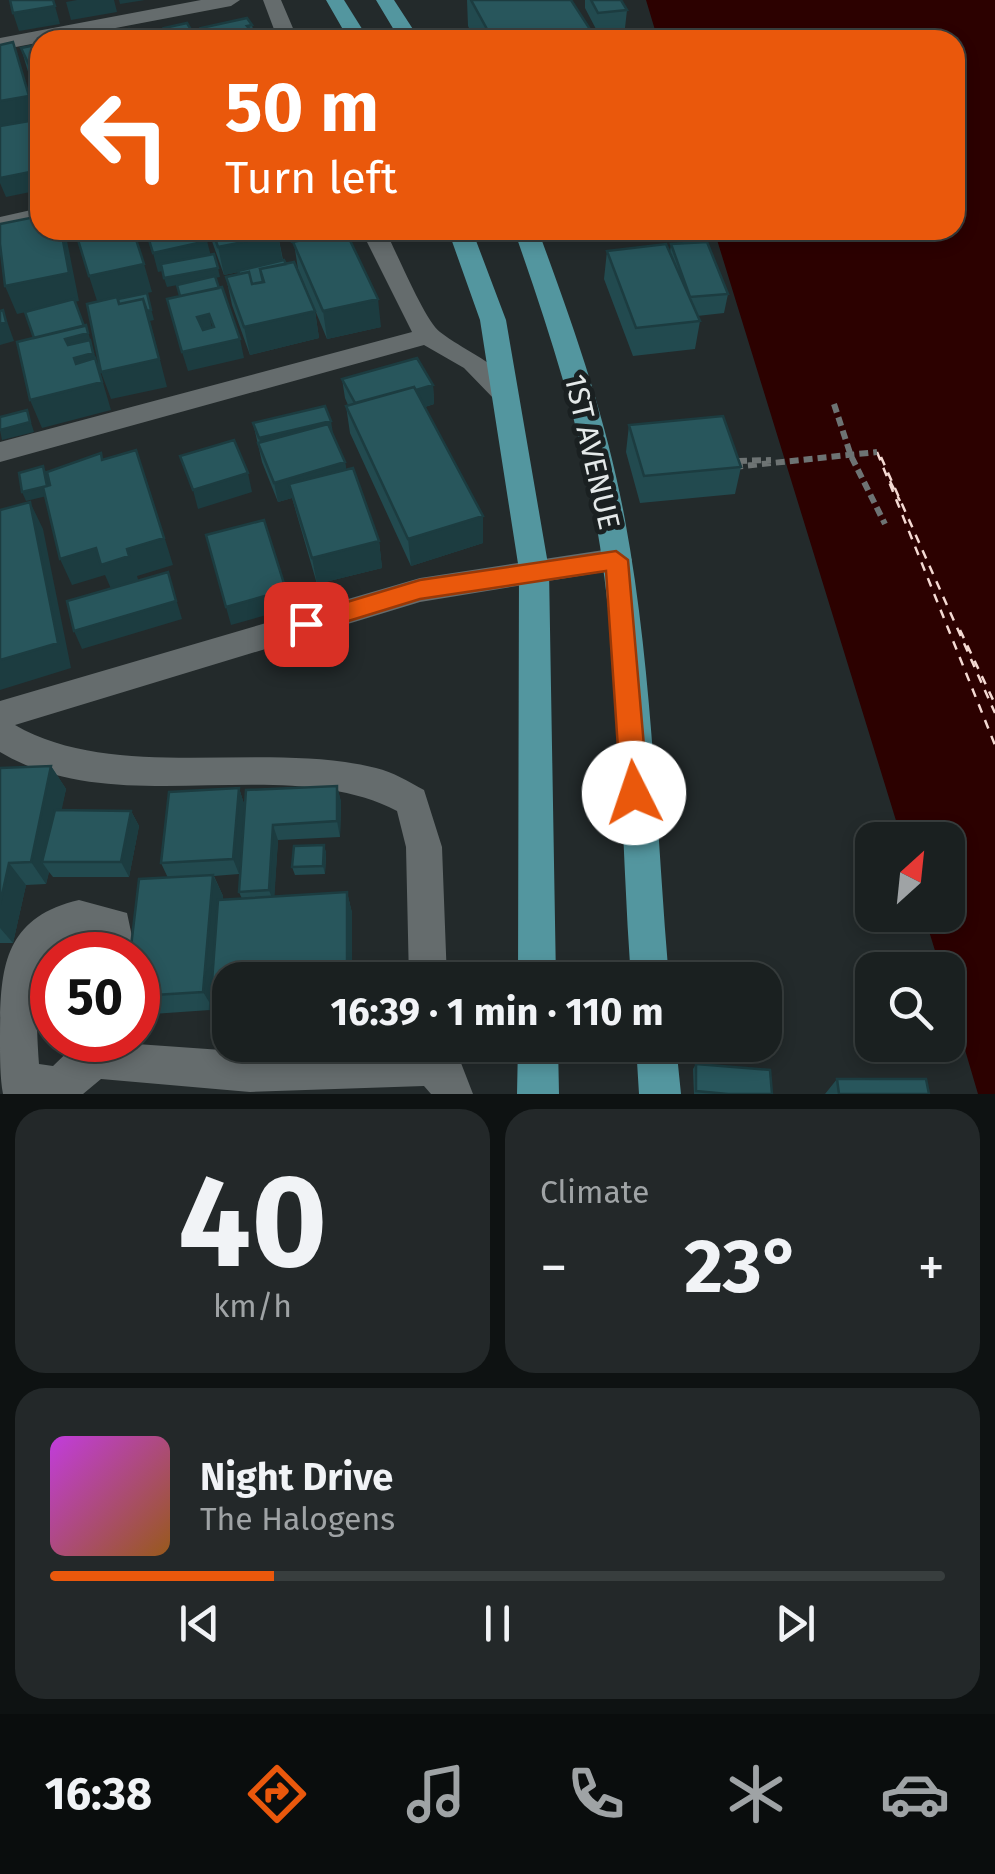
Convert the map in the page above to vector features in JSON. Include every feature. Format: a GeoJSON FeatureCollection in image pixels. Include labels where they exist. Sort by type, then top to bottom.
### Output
{"type":"FeatureCollection","features":[{"type":"Feature","properties":{"kind":"main road"},"geometry":{"type":"LineString","coordinates":[[335,0],[353,30]]}},
{"type":"Feature","properties":{"kind":"main road"},"geometry":{"type":"LineString","coordinates":[[385,0],[404,30]]}},
{"type":"Feature","properties":{"kind":"main road"},"geometry":{"type":"LineString","coordinates":[[464,240],[493,320],[534,570],[537,962]]}},
{"type":"Feature","properties":{"kind":"main road","name":"1ST AVENUE"},"geometry":{"type":"LineString","coordinates":[[530,240],[565,336],[594,440],[616,560],[649,962]]}},
{"type":"Feature","properties":{"kind":"main road"},"geometry":{"type":"LineString","coordinates":[[538,1062],[538,1094]]}},
{"type":"Feature","properties":{"kind":"main road"},"geometry":{"type":"LineString","coordinates":[[657,1062],[660,1094]]}},
{"type":"Feature","properties":{"kind":"street"},"geometry":{"type":"LineString","coordinates":[[74,30],[231,0]]}},
{"type":"Feature","properties":{"kind":"street"},"geometry":{"type":"LineString","coordinates":[[272,0],[284,30]]}},
{"type":"Feature","properties":{"kind":"street"},"geometry":{"type":"LineString","coordinates":[[0,44],[30,38]]}},
{"type":"Feature","properties":{"kind":"street"},"geometry":{"type":"LineString","coordinates":[[0,224],[30,217]]}},
{"type":"Feature","properties":{"kind":"street"},"geometry":{"type":"LineString","coordinates":[[378,240],[427,336],[473,362],[505,394]]}},
{"type":"Feature","properties":{"kind":"street"},"geometry":{"type":"LineString","coordinates":[[0,452],[427,336]]}},
{"type":"Feature","properties":{"kind":"street"},"geometry":{"type":"LineString","coordinates":[[0,715],[420,590],[616,560]]}},
{"type":"Feature","properties":{"kind":"street"},"geometry":{"type":"LineString","coordinates":[[0,734],[15,749],[72,764],[291,774],[378,784],[412,801],[424,847],[427,962]]}},
{"type":"Feature","properties":{"kind":"street"},"geometry":{"type":"LineString","coordinates":[[44,932],[58,921],[97,920],[114,926],[115,932]]}},
{"type":"Feature","properties":{"kind":"street"},"geometry":{"type":"LineString","coordinates":[[30,949],[24,959],[16,1024],[19,1083],[59,1087],[85,1062]]}},
{"type":"Feature","properties":{"kind":"street"},"geometry":{"type":"LineString","coordinates":[[160,1058],[250,1072],[437,1068]]}},
{"type":"Feature","properties":{"kind":"path"},"geometry":{"type":"LineString","coordinates":[[834,404],[851,456],[886,524]]}},
{"type":"Feature","properties":{"kind":"path"},"geometry":{"type":"LineString","coordinates":[[728,452],[734,468],[877,452]]}},
{"type":"Feature","properties":{"kind":"path"},"geometry":{"type":"LineString","coordinates":[[738,461],[851,456]]}},
{"type":"Feature","properties":{"kind":"shaded area"},"geometry":{"type":"Polygon","coordinates":[[[646,0],[995,0],[995,1094],[978,1094],[965,1050],[965,952],[935,952],[929,932],[965,932],[965,822],[896,822],[717,240],[965,240],[965,30],[655,30],[646,0]]]}},
{"type":"Feature","properties":{"kind":"building"},"geometry":{"type":"Polygon","coordinates":[[[10,0],[53,0],[55,6],[13,13],[10,0]]]}},
{"type":"Feature","properties":{"kind":"building"},"geometry":{"type":"Polygon","coordinates":[[[471,0],[571,0],[590,30],[488,30],[471,0]]]}},
{"type":"Feature","properties":{"kind":"building"},"geometry":{"type":"Polygon","coordinates":[[[591,0],[621,0],[627,10],[598,13],[591,0]]]}},
{"type":"Feature","properties":{"kind":"building"},"geometry":{"type":"Polygon","coordinates":[[[247,18],[252,25],[247,26],[250,30],[201,28],[247,18]]]}},
{"type":"Feature","properties":{"kind":"building"},"geometry":{"type":"Polygon","coordinates":[[[187,23],[191,30],[165,30],[187,23]]]}},
{"type":"Feature","properties":{"kind":"building"},"geometry":{"type":"Polygon","coordinates":[[[13,42],[29,96],[0,101],[0,45],[13,42]]]}},
{"type":"Feature","properties":{"kind":"building"},"geometry":{"type":"Polygon","coordinates":[[[30,46],[30,67],[21,48],[30,46]]]}},
{"type":"Feature","properties":{"kind":"building"},"geometry":{"type":"Polygon","coordinates":[[[30,121],[30,172],[0,178],[0,126],[30,121]]]}},
{"type":"Feature","properties":{"kind":"building"},"geometry":{"type":"Polygon","coordinates":[[[30,218],[30,240],[63,240],[69,273],[5,286],[0,224],[30,218]]]}},
{"type":"Feature","properties":{"kind":"building"},"geometry":{"type":"Polygon","coordinates":[[[78,240],[136,240],[144,264],[89,276],[78,240]]]}},
{"type":"Feature","properties":{"kind":"building"},"geometry":{"type":"Polygon","coordinates":[[[149,240],[207,241],[153,253],[149,240]]]}},
{"type":"Feature","properties":{"kind":"building"},"geometry":{"type":"Polygon","coordinates":[[[216,240],[253,240],[218,247],[216,240]]]}},
{"type":"Feature","properties":{"kind":"building"},"geometry":{"type":"Polygon","coordinates":[[[350,240],[378,299],[323,311],[293,242],[350,240]]]}},
{"type":"Feature","properties":{"kind":"building"},"geometry":{"type":"Polygon","coordinates":[[[707,242],[728,294],[690,297],[671,244],[707,242]]]}},
{"type":"Feature","properties":{"kind":"building"},"geometry":{"type":"Polygon","coordinates":[[[666,244],[700,321],[636,328],[607,251],[666,244]]]}},
{"type":"Feature","properties":{"kind":"building"},"geometry":{"type":"Polygon","coordinates":[[[214,254],[218,268],[164,278],[161,264],[214,254]]]}},
{"type":"Feature","properties":{"kind":"building"},"geometry":{"type":"Polygon","coordinates":[[[284,260],[286,264],[260,269],[263,282],[252,284],[249,272],[238,271],[284,260]]]}},
{"type":"Feature","properties":{"kind":"building"},"geometry":{"type":"Polygon","coordinates":[[[294,262],[315,311],[244,327],[226,277],[249,272],[252,284],[264,282],[260,269],[294,262]]]}},
{"type":"Feature","properties":{"kind":"building"},"geometry":{"type":"Polygon","coordinates":[[[215,276],[219,288],[180,296],[177,285],[215,276]]]}},
{"type":"Feature","properties":{"kind":"building"},"geometry":{"type":"Polygon","coordinates":[[[222,287],[240,339],[182,352],[167,299],[222,287]],[[209,314],[197,317],[203,330],[214,327],[209,314]]]}},
{"type":"Feature","properties":{"kind":"building"},"geometry":{"type":"Polygon","coordinates":[[[147,293],[151,310],[147,311],[143,299],[119,304],[118,299],[147,293]]]}},
{"type":"Feature","properties":{"kind":"building"},"geometry":{"type":"Polygon","coordinates":[[[117,297],[119,304],[143,299],[159,359],[101,372],[87,304],[117,297]]]}},
{"type":"Feature","properties":{"kind":"building"},"geometry":{"type":"Polygon","coordinates":[[[74,299],[84,326],[34,338],[25,312],[74,299]]]}},
{"type":"Feature","properties":{"kind":"building"},"geometry":{"type":"Polygon","coordinates":[[[86,325],[88,333],[65,339],[68,345],[90,340],[93,353],[74,358],[76,364],[95,358],[102,382],[30,400],[17,342],[86,325]]]}},
{"type":"Feature","properties":{"kind":"building"},"geometry":{"type":"Polygon","coordinates":[[[417,358],[433,385],[355,403],[342,379],[417,358]]]}},
{"type":"Feature","properties":{"kind":"building"},"geometry":{"type":"Polygon","coordinates":[[[414,387],[483,516],[408,539],[346,406],[414,387]]]}},
{"type":"Feature","properties":{"kind":"building"},"geometry":{"type":"Polygon","coordinates":[[[325,406],[331,421],[259,438],[253,423],[325,406]]]}},
{"type":"Feature","properties":{"kind":"building"},"geometry":{"type":"Polygon","coordinates":[[[27,410],[30,422],[0,430],[0,417],[27,410]]]}},
{"type":"Feature","properties":{"kind":"building"},"geometry":{"type":"Polygon","coordinates":[[[723,416],[741,467],[644,476],[629,425],[723,416]]]}},
{"type":"Feature","properties":{"kind":"building"},"geometry":{"type":"Polygon","coordinates":[[[328,424],[345,462],[274,483],[258,443],[328,424]]]}},
{"type":"Feature","properties":{"kind":"building"},"geometry":{"type":"Polygon","coordinates":[[[234,440],[248,473],[193,490],[180,456],[234,440]]]}},
{"type":"Feature","properties":{"kind":"building"},"geometry":{"type":"Polygon","coordinates":[[[136,450],[164,538],[127,549],[129,556],[101,565],[96,548],[60,559],[43,487],[50,485],[47,472],[101,453],[102,460],[136,450]]]}},
{"type":"Feature","properties":{"kind":"building"},"geometry":{"type":"Polygon","coordinates":[[[43,466],[47,486],[22,492],[19,473],[43,466]]]}},
{"type":"Feature","properties":{"kind":"building"},"geometry":{"type":"Polygon","coordinates":[[[353,468],[379,541],[312,558],[289,484],[353,468]]]}},
{"type":"Feature","properties":{"kind":"building"},"geometry":{"type":"Polygon","coordinates":[[[30,502],[58,643],[0,660],[0,510],[30,502]]]}},
{"type":"Feature","properties":{"kind":"building"},"geometry":{"type":"Polygon","coordinates":[[[264,520],[286,590],[226,607],[206,535],[264,520]]]}},
{"type":"Feature","properties":{"kind":"building"},"geometry":{"type":"Polygon","coordinates":[[[168,572],[176,601],[74,631],[67,601],[168,572]]]}},
{"type":"Feature","properties":{"kind":"building"},"geometry":{"type":"Polygon","coordinates":[[[51,766],[31,862],[9,863],[0,904],[0,768],[51,766]]]}},
{"type":"Feature","properties":{"kind":"building"},"geometry":{"type":"Polygon","coordinates":[[[337,786],[337,821],[273,825],[269,890],[239,892],[246,790],[337,786]]]}},
{"type":"Feature","properties":{"kind":"building"},"geometry":{"type":"Polygon","coordinates":[[[239,788],[233,859],[161,863],[169,792],[239,788]]]}},
{"type":"Feature","properties":{"kind":"building"},"geometry":{"type":"Polygon","coordinates":[[[55,810],[131,811],[121,862],[42,862],[55,810]]]}},
{"type":"Feature","properties":{"kind":"building"},"geometry":{"type":"Polygon","coordinates":[[[324,845],[323,866],[292,867],[294,846],[324,845]]]}},
{"type":"Feature","properties":{"kind":"building"},"geometry":{"type":"Polygon","coordinates":[[[213,875],[203,992],[160,995],[160,932],[133,932],[139,879],[213,875]]]}},
{"type":"Feature","properties":{"kind":"building"},"geometry":{"type":"Polygon","coordinates":[[[347,892],[347,962],[213,962],[218,900],[347,892]]]}},
{"type":"Feature","properties":{"kind":"building"},"geometry":{"type":"Polygon","coordinates":[[[696,1064],[770,1070],[772,1094],[696,1091],[696,1064]]]}},
{"type":"Feature","properties":{"kind":"building"},"geometry":{"type":"Polygon","coordinates":[[[837,1079],[926,1079],[929,1094],[839,1094],[837,1079]]]}},
{"type":"Feature","properties":{"kind":"ferry route"},"geometry":{"type":"LineString","coordinates":[[877,452],[995,745]]}},
{"type":"Feature","properties":{"kind":"ferry route"},"geometry":{"type":"LineString","coordinates":[[881,457],[995,713]]}},
{"type":"Feature","properties":{"kind":"ferry route"},"geometry":{"type":"LineString","coordinates":[[890,481],[900,501]]}},
{"type":"Feature","properties":{"kind":"ferry route"},"geometry":{"type":"LineString","coordinates":[[960,630],[995,704]]}},
{"type":"Feature","properties":{"kind":"route"},"geometry":{"type":"LineString","coordinates":[[306,624],[420,590],[616,560],[634,793]]}}]}
